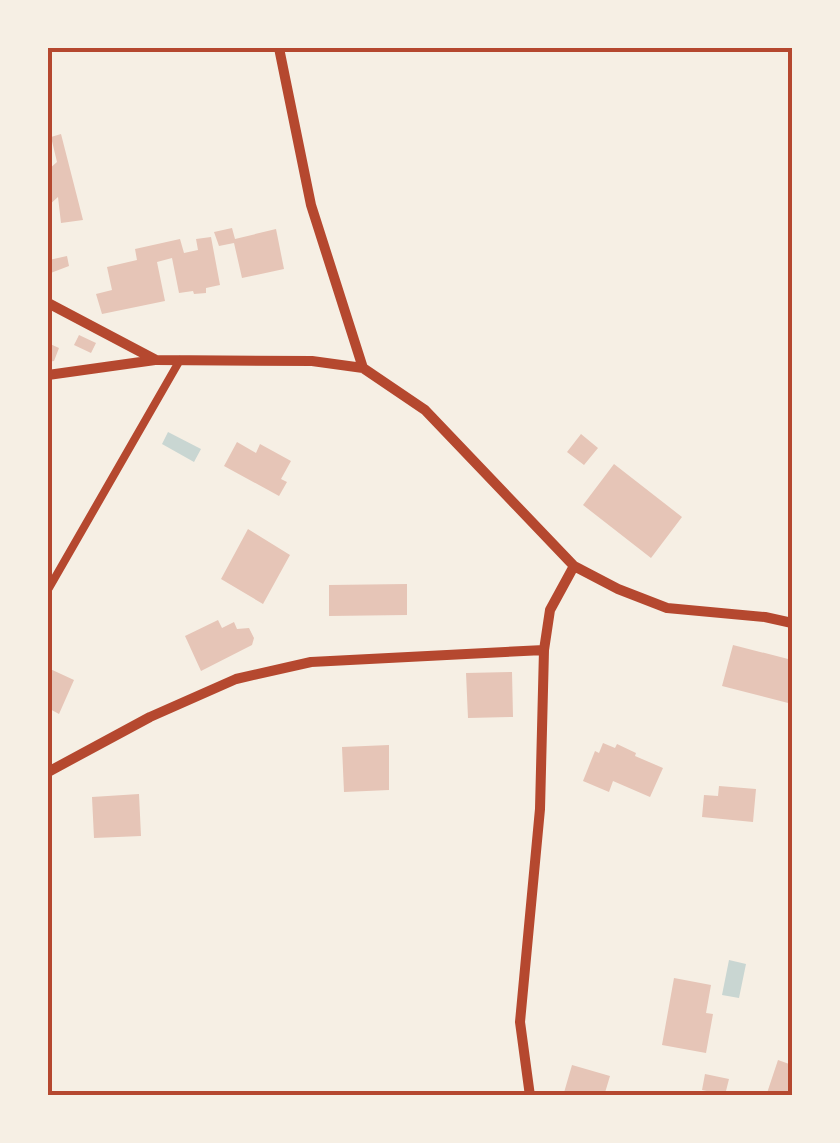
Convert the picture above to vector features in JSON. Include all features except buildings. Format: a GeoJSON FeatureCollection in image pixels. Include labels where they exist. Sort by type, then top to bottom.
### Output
{"type":"FeatureCollection","features":[{"type":"Feature","properties":{"kind":"street"},"geometry":{"type":"LineString","coordinates":[[280,48],[311,204],[363,368]]}},
{"type":"Feature","properties":{"kind":"street"},"geometry":{"type":"LineString","coordinates":[[48,303],[156,360]]}},
{"type":"Feature","properties":{"kind":"street"},"geometry":{"type":"LineString","coordinates":[[48,374],[156,360],[312,361],[363,368],[425,410],[574,566],[667,608],[792,623]]}},
{"type":"Feature","properties":{"kind":"street"},"geometry":{"type":"LineString","coordinates":[[530,1096],[520,1022],[540,809],[544,650],[550,610],[574,566]]}},
{"type":"Feature","properties":{"kind":"street"},"geometry":{"type":"LineString","coordinates":[[48,772],[150,717],[236,679],[311,662],[544,650]]}},
{"type":"Feature","properties":{"kind":"lane"},"geometry":{"type":"LineString","coordinates":[[49,588],[180,360]]}},
{"type":"Feature","properties":{"kind":"shaded area"},"geometry":{"type":"Polygon","coordinates":[[[168,432],[201,449],[194,462],[162,444],[168,432]]]}},
{"type":"Feature","properties":{"kind":"shaded area"},"geometry":{"type":"Polygon","coordinates":[[[729,960],[746,964],[739,998],[722,995],[729,960]]]}}]}
